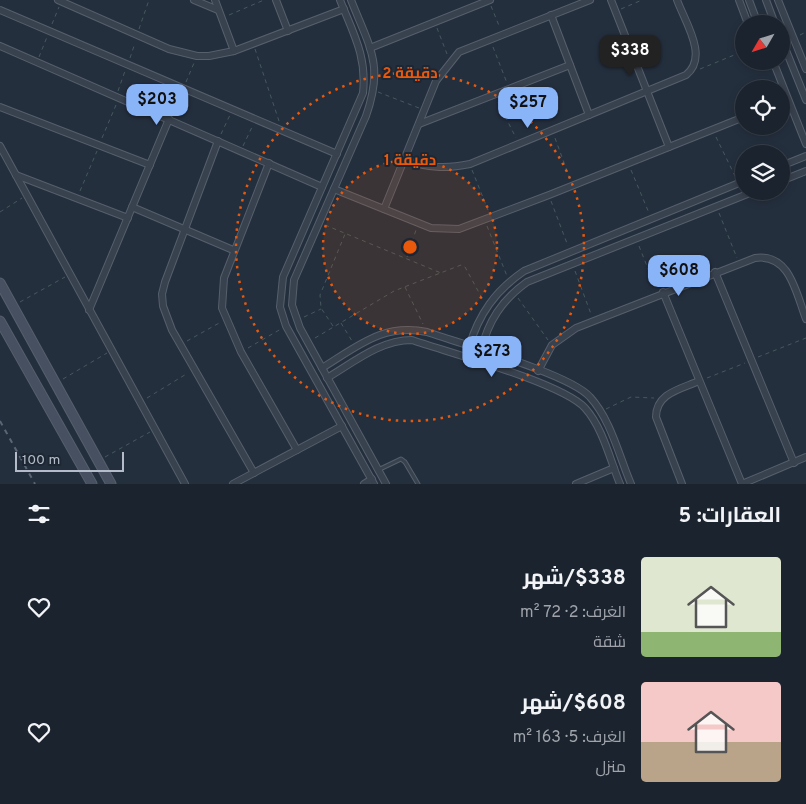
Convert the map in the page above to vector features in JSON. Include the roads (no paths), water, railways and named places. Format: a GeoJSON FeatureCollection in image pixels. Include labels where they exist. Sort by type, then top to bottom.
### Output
{"type":"FeatureCollection","features":[{"type":"Feature","properties":{"kind":"street"},"geometry":{"type":"LineString","coordinates":[[194,0],[218,10]]}},
{"type":"Feature","properties":{"kind":"street"},"geometry":{"type":"LineString","coordinates":[[215,0],[234,51]]}},
{"type":"Feature","properties":{"kind":"street"},"geometry":{"type":"LineString","coordinates":[[276,0],[288,31]]}},
{"type":"Feature","properties":{"kind":"street"},"geometry":{"type":"LineString","coordinates":[[340,0],[362,56],[365,73],[363,93],[289,262],[280,293],[280,307],[286,326],[373,482],[364,484]]}},
{"type":"Feature","properties":{"kind":"street"},"geometry":{"type":"LineString","coordinates":[[351,0],[370,48],[376,73],[374,90],[366,116],[300,267],[292,292],[292,305],[297,322],[386,484]]}},
{"type":"Feature","properties":{"kind":"street"},"geometry":{"type":"LineString","coordinates":[[370,48],[489,0]]}},
{"type":"Feature","properties":{"kind":"street"},"geometry":{"type":"LineString","coordinates":[[384,209],[436,81],[459,52],[490,38],[590,0]]}},
{"type":"Feature","properties":{"kind":"street"},"geometry":{"type":"LineString","coordinates":[[611,0],[669,147]]}},
{"type":"Feature","properties":{"kind":"street"},"geometry":{"type":"LineString","coordinates":[[405,160],[436,168],[452,168],[470,164],[686,75],[695,66],[697,52],[677,0]]}},
{"type":"Feature","properties":{"kind":"street"},"geometry":{"type":"LineString","coordinates":[[739,0],[745,15]]}},
{"type":"Feature","properties":{"kind":"street"},"geometry":{"type":"LineString","coordinates":[[749,0],[755,15]]}},
{"type":"Feature","properties":{"kind":"street"},"geometry":{"type":"LineString","coordinates":[[766,0],[772,15]]}},
{"type":"Feature","properties":{"kind":"street"},"geometry":{"type":"LineString","coordinates":[[61,1],[169,49],[197,56],[209,56],[234,51],[344,9]]}},
{"type":"Feature","properties":{"kind":"street"},"geometry":{"type":"LineString","coordinates":[[780,1],[806,70]]}},
{"type":"Feature","properties":{"kind":"street"},"geometry":{"type":"LineString","coordinates":[[0,10],[337,154]]}},
{"type":"Feature","properties":{"kind":"street"},"geometry":{"type":"LineString","coordinates":[[551,15],[589,115]]}},
{"type":"Feature","properties":{"kind":"street"},"geometry":{"type":"LineString","coordinates":[[0,46],[322,186]]}},
{"type":"Feature","properties":{"kind":"street"},"geometry":{"type":"LineString","coordinates":[[790,60],[806,100]]}},
{"type":"Feature","properties":{"kind":"street"},"geometry":{"type":"LineString","coordinates":[[419,124],[570,65]]}},
{"type":"Feature","properties":{"kind":"street"},"geometry":{"type":"LineString","coordinates":[[790,104],[806,144]]}},
{"type":"Feature","properties":{"kind":"street"},"geometry":{"type":"LineString","coordinates":[[0,107],[150,165]]}},
{"type":"Feature","properties":{"kind":"street"},"geometry":{"type":"LineString","coordinates":[[89,310],[169,119]]}},
{"type":"Feature","properties":{"kind":"street"},"geometry":{"type":"LineString","coordinates":[[334,189],[418,224],[445,230],[459,229],[735,121]]}},
{"type":"Feature","properties":{"kind":"street"},"geometry":{"type":"LineString","coordinates":[[218,140],[162,294],[166,318],[179,345],[254,473]]}},
{"type":"Feature","properties":{"kind":"street"},"geometry":{"type":"LineString","coordinates":[[0,146],[185,484]]}},
{"type":"Feature","properties":{"kind":"street"},"geometry":{"type":"LineString","coordinates":[[790,162],[806,156]]}},
{"type":"Feature","properties":{"kind":"street"},"geometry":{"type":"LineString","coordinates":[[269,163],[233,250],[224,278],[222,293],[226,319],[241,352],[297,450]]}},
{"type":"Feature","properties":{"kind":"street"},"geometry":{"type":"LineString","coordinates":[[790,177],[806,171]]}},
{"type":"Feature","properties":{"kind":"street"},"geometry":{"type":"LineString","coordinates":[[16,176],[128,218]]}},
{"type":"Feature","properties":{"kind":"street"},"geometry":{"type":"LineString","coordinates":[[469,347],[475,328],[486,307],[509,281],[524,271],[735,184]]}},
{"type":"Feature","properties":{"kind":"street"},"geometry":{"type":"LineString","coordinates":[[481,351],[492,318],[513,292],[527,282],[735,199]]}},
{"type":"Feature","properties":{"kind":"street"},"geometry":{"type":"LineString","coordinates":[[132,207],[233,250]]}},
{"type":"Feature","properties":{"kind":"street"},"geometry":{"type":"LineString","coordinates":[[538,371],[552,345],[563,335],[660,293],[739,263],[762,257],[781,264],[789,275],[806,318]]}},
{"type":"Feature","properties":{"kind":"street"},"geometry":{"type":"LineString","coordinates":[[289,262],[300,267]]}},
{"type":"Feature","properties":{"kind":"street"},"geometry":{"type":"LineString","coordinates":[[715,272],[794,462]]}},
{"type":"Feature","properties":{"kind":"street"},"geometry":{"type":"LineString","coordinates":[[0,283],[111,484]]}},
{"type":"Feature","properties":{"kind":"street"},"geometry":{"type":"LineString","coordinates":[[660,293],[700,381],[742,484],[806,457]]}},
{"type":"Feature","properties":{"kind":"street"},"geometry":{"type":"LineString","coordinates":[[0,321],[92,484]]}},
{"type":"Feature","properties":{"kind":"street"},"geometry":{"type":"LineString","coordinates":[[322,368],[377,334],[410,328],[427,332],[538,371],[579,387],[590,397],[601,412],[631,484]]}},
{"type":"Feature","properties":{"kind":"street"},"geometry":{"type":"LineString","coordinates":[[327,378],[382,345],[397,340],[412,340],[527,379],[577,400],[592,417],[620,484]]}},
{"type":"Feature","properties":{"kind":"street"},"geometry":{"type":"LineString","coordinates":[[682,484],[656,417],[660,400],[700,381]]}},
{"type":"Feature","properties":{"kind":"street"},"geometry":{"type":"LineString","coordinates":[[233,484],[342,426]]}},
{"type":"Feature","properties":{"kind":"street"},"geometry":{"type":"LineString","coordinates":[[77,458],[92,450]]}},
{"type":"Feature","properties":{"kind":"street"},"geometry":{"type":"LineString","coordinates":[[576,484],[614,468]]}},
{"type":"Feature","properties":{"kind":"lane"},"geometry":{"type":"LineString","coordinates":[[378,470],[401,460],[405,462],[418,484]]}},
{"type":"Feature","properties":{"kind":"railway"},"geometry":{"type":"LineString","coordinates":[[0,421],[35,484]]}}]}
